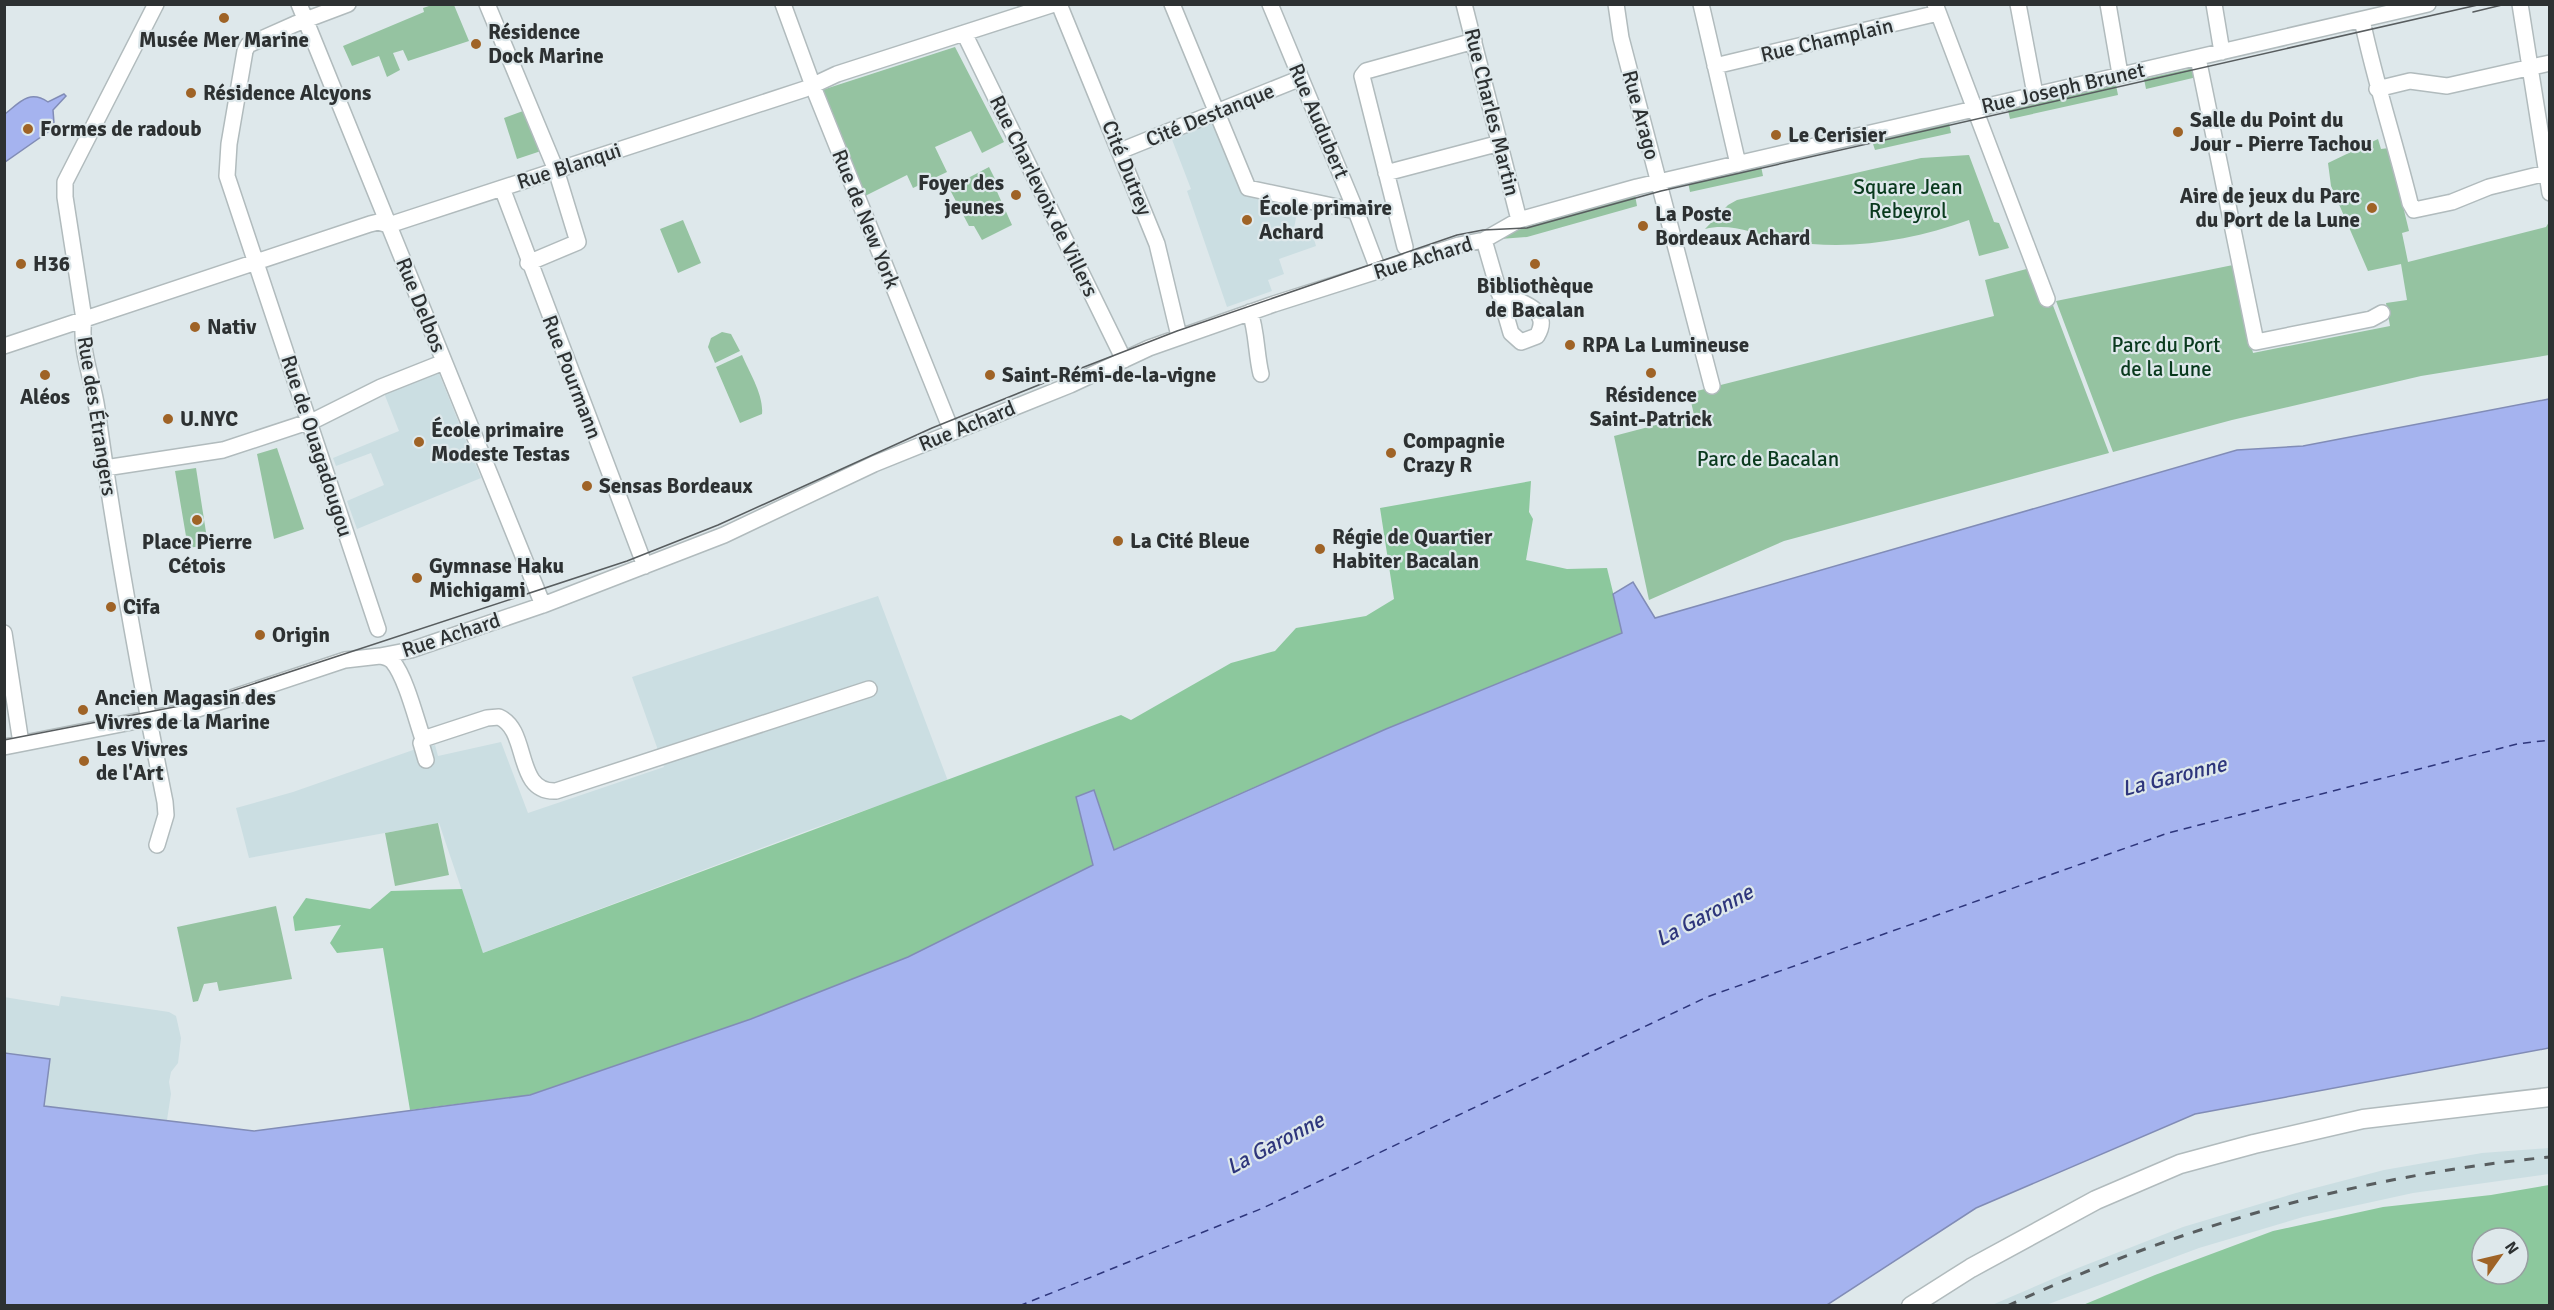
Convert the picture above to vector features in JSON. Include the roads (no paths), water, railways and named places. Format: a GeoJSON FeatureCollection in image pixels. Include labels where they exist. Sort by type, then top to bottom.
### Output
{"type":"FeatureCollection","features":[{"type":"Feature","properties":{"kind":"main road"},"geometry":{"type":"LineString","coordinates":[[1911,1305],[1971,1268],[2078,1210],[2180,1164],[2363,1119],[2550,1097]]}},
{"type":"Feature","properties":{"kind":"street","name":"Rue des Étrangers"},"geometry":{"type":"LineString","coordinates":[[156,4],[65,182],[65,197],[84,319],[82,332],[95,393],[105,468],[165,802],[166,815],[157,844]]}},
{"type":"Feature","properties":{"kind":"street","name":"Rue Delbos"},"geometry":{"type":"LineString","coordinates":[[299,4],[543,605]]}},
{"type":"Feature","properties":{"kind":"street","name":"Rue de Ouagadougou"},"geometry":{"type":"LineString","coordinates":[[348,4],[252,41],[245,51],[226,170],[378,629]]}},
{"type":"Feature","properties":{"kind":"street"},"geometry":{"type":"LineString","coordinates":[[487,4],[556,170],[578,242],[528,263]]}},
{"type":"Feature","properties":{"kind":"street","name":"Rue de New York"},"geometry":{"type":"LineString","coordinates":[[783,4],[813,85],[952,432]]}},
{"type":"Feature","properties":{"kind":"street","name":"Rue Blanqui"},"geometry":{"type":"LineString","coordinates":[[4,346],[370,224],[378,222],[389,225],[813,85],[827,77],[1054,4]]}},
{"type":"Feature","properties":{"kind":"street","name":"Cité Dutrey"},"geometry":{"type":"LineString","coordinates":[[1059,4],[1157,244],[1179,336]]}},
{"type":"Feature","properties":{"kind":"street"},"geometry":{"type":"LineString","coordinates":[[1172,4],[1248,188],[1356,210]]}},
{"type":"Feature","properties":{"kind":"street","name":"Rue Audubert"},"geometry":{"type":"LineString","coordinates":[[1270,4],[1356,210],[1379,272]]}},
{"type":"Feature","properties":{"kind":"street","name":"Rue Charles Martin"},"geometry":{"type":"LineString","coordinates":[[1464,4],[1519,220]]}},
{"type":"Feature","properties":{"kind":"street","name":"Rue Arago"},"geometry":{"type":"LineString","coordinates":[[1616,4],[1621,38],[1712,386]]}},
{"type":"Feature","properties":{"kind":"street"},"geometry":{"type":"LineString","coordinates":[[1701,4],[1738,164]]}},
{"type":"Feature","properties":{"kind":"street"},"geometry":{"type":"LineString","coordinates":[[2018,4],[2035,94]]}},
{"type":"Feature","properties":{"kind":"street"},"geometry":{"type":"LineString","coordinates":[[2108,4],[2120,74]]}},
{"type":"Feature","properties":{"kind":"street"},"geometry":{"type":"LineString","coordinates":[[2214,4],[2222,52]]}},
{"type":"Feature","properties":{"kind":"street","name":"Rue Joseph Brunet"},"geometry":{"type":"LineString","coordinates":[[1698,173],[2362,20],[2401,8],[2428,4]]}},
{"type":"Feature","properties":{"kind":"street"},"geometry":{"type":"LineString","coordinates":[[2520,4],[2550,193]]}},
{"type":"Feature","properties":{"kind":"street"},"geometry":{"type":"LineString","coordinates":[[1936,9],[2047,299]]}},
{"type":"Feature","properties":{"kind":"street","name":"Rue Champlain"},"geometry":{"type":"LineString","coordinates":[[1715,66],[1936,9]]}},
{"type":"Feature","properties":{"kind":"street"},"geometry":{"type":"LineString","coordinates":[[2362,20],[2377,89],[2414,210],[2452,202],[2489,187],[2548,173]]}},
{"type":"Feature","properties":{"kind":"street","name":"Rue Charlevoix de Villers"},"geometry":{"type":"LineString","coordinates":[[964,33],[1124,360]]}},
{"type":"Feature","properties":{"kind":"street"},"geometry":{"type":"LineString","coordinates":[[1405,247],[1362,76],[1366,71],[1474,41]]}},
{"type":"Feature","properties":{"kind":"street"},"geometry":{"type":"LineString","coordinates":[[2198,58],[2256,342],[2371,319],[2382,313]]}},
{"type":"Feature","properties":{"kind":"street"},"geometry":{"type":"LineString","coordinates":[[2377,89],[2410,81],[2447,86],[2550,63]]}},
{"type":"Feature","properties":{"kind":"street","name":"Cité Destanque"},"geometry":{"type":"LineString","coordinates":[[1120,151],[1301,78]]}},
{"type":"Feature","properties":{"kind":"street"},"geometry":{"type":"LineString","coordinates":[[1386,173],[1500,143]]}},
{"type":"Feature","properties":{"kind":"street","name":"Rue Achard"},"geometry":{"type":"LineString","coordinates":[[4,747],[224,702],[345,660],[380,656],[420,646],[543,605],[724,535],[874,464],[1179,336],[1460,245],[1484,240],[1519,220],[1698,173]]}},
{"type":"Feature","properties":{"kind":"street","name":"Rue Pourmann"},"geometry":{"type":"LineString","coordinates":[[502,188],[528,263],[645,566]]}},
{"type":"Feature","properties":{"kind":"street"},"geometry":{"type":"LineString","coordinates":[[1484,240],[1500,293]]}},
{"type":"Feature","properties":{"kind":"street"},"geometry":{"type":"LineString","coordinates":[[1250,312],[1254,323],[1255,348],[1261,374]]}},
{"type":"Feature","properties":{"kind":"street"},"geometry":{"type":"LineString","coordinates":[[105,468],[223,450],[309,422],[381,387],[444,362]]}},
{"type":"Feature","properties":{"kind":"street"},"geometry":{"type":"LineString","coordinates":[[4,633],[21,743]]}},
{"type":"Feature","properties":{"kind":"street"},"geometry":{"type":"LineString","coordinates":[[408,693],[408,660],[420,646]]}},
{"type":"Feature","properties":{"kind":"street"},"geometry":{"type":"LineString","coordinates":[[380,656],[394,663],[408,693],[423,739],[421,743],[426,760]]}},
{"type":"Feature","properties":{"kind":"street"},"geometry":{"type":"LineString","coordinates":[[423,739],[487,718],[499,717],[513,728],[530,778],[543,789],[556,791],[869,689]]}},
{"type":"Feature","properties":{"kind":"water","name":"Formes de radoub"},"geometry":{"type":"Polygon","coordinates":[[[64,94],[66,96],[53,110],[54,123],[48,132],[5,162],[5,114],[30,97],[41,98],[48,102],[64,94]]]}},
{"type":"Feature","properties":{"kind":"water","name":"La Garonne"},"geometry":{"type":"Polygon","coordinates":[[[2549,399],[2549,1048],[2195,1114],[1976,1208],[1827,1305],[5,1305],[5,1053],[50,1059],[44,1106],[254,1131],[530,1095],[751,1019],[908,957],[1093,865],[1076,797],[1094,790],[1114,850],[1386,729],[1622,633],[1613,594],[1633,582],[1655,618],[2237,450],[2303,446],[2549,399]]]}},
{"type":"Feature","properties":{"kind":"tram line"},"geometry":{"type":"LineString","coordinates":[[4,740],[195,703],[627,561],[718,525],[932,428],[1066,374],[1177,331],[1457,235],[1483,230],[1527,228],[1661,191],[2482,4]]}},
{"type":"Feature","properties":{"kind":"tram line"},"geometry":{"type":"LineString","coordinates":[[2473,12],[2506,4]]}},
{"type":"Feature","properties":{"kind":"railway"},"geometry":{"type":"LineString","coordinates":[[2007,1306],[2139,1251],[2272,1208],[2408,1177],[2550,1157]]}},
{"type":"Feature","properties":{"kind":"place","name":"Musée Mer Marine"},"geometry":{"type":"Point","coordinates":[224,18]}},
{"type":"Feature","properties":{"kind":"place","name":"Résidence Dock Marine"},"geometry":{"type":"Point","coordinates":[476,44]}},
{"type":"Feature","properties":{"kind":"place","name":"Résidence Alcyons"},"geometry":{"type":"Point","coordinates":[191,93]}},
{"type":"Feature","properties":{"kind":"place","name":"Formes de radoub"},"geometry":{"type":"Point","coordinates":[28,129]}},
{"type":"Feature","properties":{"kind":"place","name":"Salle du Point du Jour - Pierre Tachou"},"geometry":{"type":"Point","coordinates":[2178,132]}},
{"type":"Feature","properties":{"kind":"place","name":"Le Cerisier"},"geometry":{"type":"Point","coordinates":[1776,135]}},
{"type":"Feature","properties":{"kind":"place","name":"Foyer des jeunes"},"geometry":{"type":"Point","coordinates":[1016,195]}},
{"type":"Feature","properties":{"kind":"place","name":"Aire de jeux du Parc du Port de la Lune"},"geometry":{"type":"Point","coordinates":[2372,208]}},
{"type":"Feature","properties":{"kind":"place","name":"École primaire Achard"},"geometry":{"type":"Point","coordinates":[1247,220]}},
{"type":"Feature","properties":{"kind":"place","name":"La Poste Bordeaux Achard"},"geometry":{"type":"Point","coordinates":[1643,226]}},
{"type":"Feature","properties":{"kind":"place","name":"H36"},"geometry":{"type":"Point","coordinates":[21,264]}},
{"type":"Feature","properties":{"kind":"place","name":"Bibliothèque de Bacalan"},"geometry":{"type":"Point","coordinates":[1535,264]}},
{"type":"Feature","properties":{"kind":"place","name":"Nativ"},"geometry":{"type":"Point","coordinates":[195,327]}},
{"type":"Feature","properties":{"kind":"place","name":"RPA La Lumineuse"},"geometry":{"type":"Point","coordinates":[1570,345]}},
{"type":"Feature","properties":{"kind":"place","name":"Résidence Saint-Patrick"},"geometry":{"type":"Point","coordinates":[1651,373]}},
{"type":"Feature","properties":{"kind":"place","name":"Aléos"},"geometry":{"type":"Point","coordinates":[45,375]}},
{"type":"Feature","properties":{"kind":"place","name":"Saint-Rémi-de-la-vigne"},"geometry":{"type":"Point","coordinates":[990,375]}},
{"type":"Feature","properties":{"kind":"place","name":"U.NYC"},"geometry":{"type":"Point","coordinates":[168,419]}},
{"type":"Feature","properties":{"kind":"place","name":"École primaire Modeste Testas"},"geometry":{"type":"Point","coordinates":[419,442]}},
{"type":"Feature","properties":{"kind":"place","name":"Compagnie Crazy R"},"geometry":{"type":"Point","coordinates":[1391,453]}},
{"type":"Feature","properties":{"kind":"place","name":"Sensas Bordeaux"},"geometry":{"type":"Point","coordinates":[587,486]}},
{"type":"Feature","properties":{"kind":"place","name":"Place Pierre Cétois"},"geometry":{"type":"Point","coordinates":[197,520]}},
{"type":"Feature","properties":{"kind":"place","name":"La Cité Bleue"},"geometry":{"type":"Point","coordinates":[1118,541]}},
{"type":"Feature","properties":{"kind":"place","name":"Régie de Quartier Habiter Bacalan"},"geometry":{"type":"Point","coordinates":[1320,549]}},
{"type":"Feature","properties":{"kind":"place","name":"Gymnase Haku Michigami"},"geometry":{"type":"Point","coordinates":[417,578]}},
{"type":"Feature","properties":{"kind":"place","name":"Cifa"},"geometry":{"type":"Point","coordinates":[111,607]}},
{"type":"Feature","properties":{"kind":"place","name":"Origin"},"geometry":{"type":"Point","coordinates":[260,635]}},
{"type":"Feature","properties":{"kind":"place","name":"Ancien Magasin des Vivres de la Marine"},"geometry":{"type":"Point","coordinates":[83,710]}},
{"type":"Feature","properties":{"kind":"place","name":"Les Vivres de l'Art"},"geometry":{"type":"Point","coordinates":[84,761]}},
{"type":"Feature","properties":{"kind":"park label","name":"Square Jean Rebeyrol"},"geometry":{"type":"Point","coordinates":[1908,199]}},
{"type":"Feature","properties":{"kind":"park label","name":"Parc du Port de la Lune"},"geometry":{"type":"Point","coordinates":[2166,357]}},
{"type":"Feature","properties":{"kind":"park label","name":"Parc de Bacalan"},"geometry":{"type":"Point","coordinates":[1768,459]}}]}
